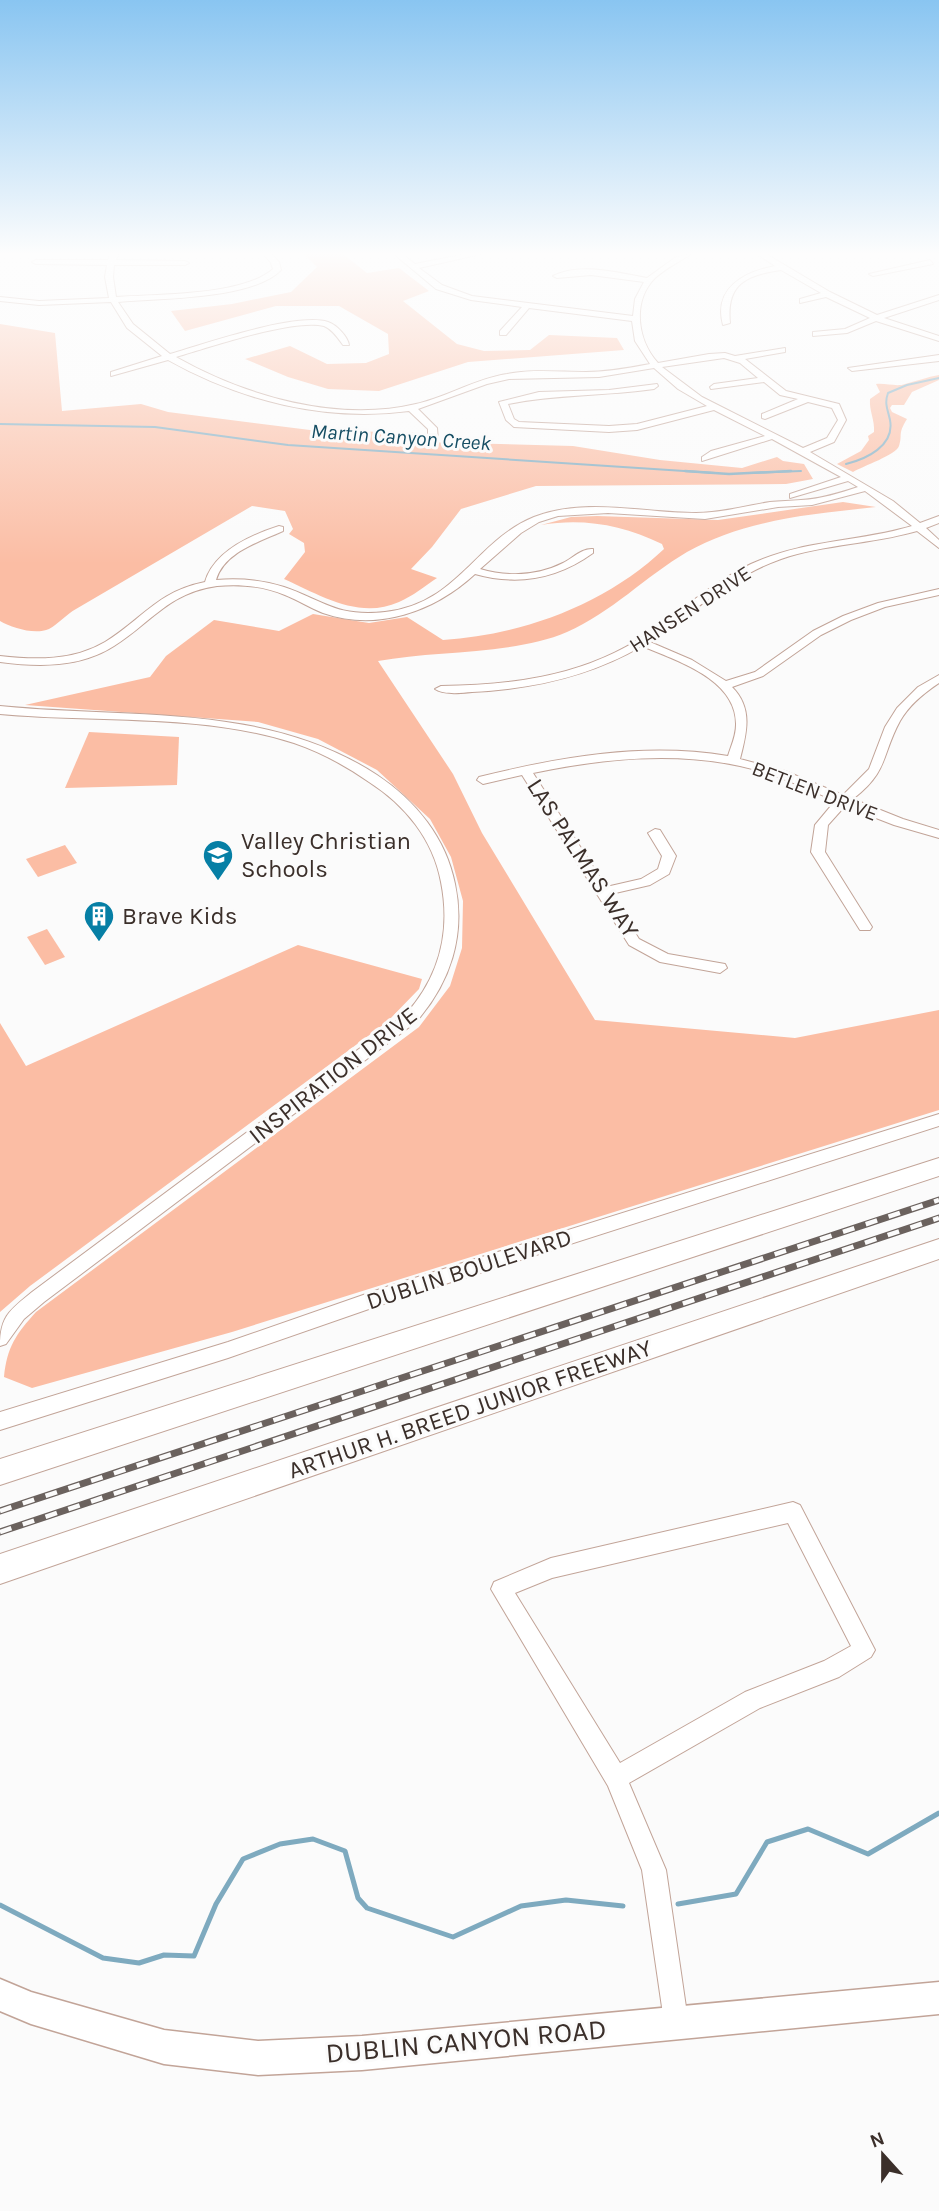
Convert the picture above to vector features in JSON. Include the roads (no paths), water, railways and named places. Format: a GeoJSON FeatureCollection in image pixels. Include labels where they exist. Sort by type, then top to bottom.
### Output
{"type":"FeatureCollection","features":[{"type":"Feature","properties":{"kind":"highway"},"geometry":{"type":"LineString","coordinates":[[0,1472],[939,1167]]}},
{"type":"Feature","properties":{"kind":"highway","name":"ARTHUR H. BREED JUNIOR FREEWAY"},"geometry":{"type":"LineString","coordinates":[[0,1569],[939,1249]]}},
{"type":"Feature","properties":{"kind":"main road","name":"DUBLIN CANYON ROAD"},"geometry":{"type":"LineString","coordinates":[[0,1995],[64,2019],[164,2046],[258,2058],[362,2053],[939,1998]]}},
{"type":"Feature","properties":{"kind":"street"},"geometry":{"type":"LineString","coordinates":[[114,374],[169,357]]}},
{"type":"Feature","properties":{"kind":"street"},"geometry":{"type":"LineString","coordinates":[[170,357],[235,387],[308,408],[356,413],[411,408],[493,379],[532,374],[587,375],[706,357]]}},
{"type":"Feature","properties":{"kind":"street"},"geometry":{"type":"LineString","coordinates":[[651,357],[693,395],[774,436],[885,499],[939,545]]}},
{"type":"Feature","properties":{"kind":"street"},"geometry":{"type":"LineString","coordinates":[[732,357],[783,393],[836,406],[842,420],[831,440],[802,452]]}},
{"type":"Feature","properties":{"kind":"street"},"geometry":{"type":"LineString","coordinates":[[852,368],[939,358]]}},
{"type":"Feature","properties":{"kind":"street"},"geometry":{"type":"LineString","coordinates":[[587,375],[596,394]]}},
{"type":"Feature","properties":{"kind":"street"},"geometry":{"type":"LineString","coordinates":[[714,387],[766,379]]}},
{"type":"Feature","properties":{"kind":"street"},"geometry":{"type":"LineString","coordinates":[[654,386],[596,394],[539,395],[503,402],[510,420],[517,425],[609,429],[649,425],[715,407]]}},
{"type":"Feature","properties":{"kind":"street"},"geometry":{"type":"LineString","coordinates":[[765,416],[807,400]]}},
{"type":"Feature","properties":{"kind":"street"},"geometry":{"type":"LineString","coordinates":[[411,408],[432,428],[433,440]]}},
{"type":"Feature","properties":{"kind":"street"},"geometry":{"type":"LineString","coordinates":[[705,459],[713,453],[774,436]]}},
{"type":"Feature","properties":{"kind":"street"},"geometry":{"type":"LineString","coordinates":[[779,503],[794,495],[849,478]]}},
{"type":"Feature","properties":{"kind":"street"},"geometry":{"type":"LineString","coordinates":[[0,659],[38,663],[92,653],[121,637],[164,599],[209,584],[263,585],[284,590],[332,612],[380,615],[425,605],[448,592],[475,571],[517,528],[555,514],[599,511],[698,517],[779,503],[804,503],[866,488]]}},
{"type":"Feature","properties":{"kind":"street","name":"HANSEN DRIVE"},"geometry":{"type":"LineString","coordinates":[[441,689],[472,690],[572,673],[598,665],[641,642],[725,581],[755,565],[807,548],[880,537],[939,519]]}},
{"type":"Feature","properties":{"kind":"street"},"geometry":{"type":"LineString","coordinates":[[209,584],[214,567],[229,555],[279,529]]}},
{"type":"Feature","properties":{"kind":"street"},"geometry":{"type":"LineString","coordinates":[[475,571],[498,577],[524,577],[552,572],[573,564],[589,551]]}},
{"type":"Feature","properties":{"kind":"street"},"geometry":{"type":"LineString","coordinates":[[725,685],[759,674],[817,633],[847,618],[939,592]]}},
{"type":"Feature","properties":{"kind":"street"},"geometry":{"type":"LineString","coordinates":[[641,642],[693,664],[725,685],[738,706],[743,721],[733,760]]}},
{"type":"Feature","properties":{"kind":"street"},"geometry":{"type":"LineString","coordinates":[[865,927],[818,852],[820,825],[830,811],[875,770],[891,725],[900,710],[911,698],[939,678]]}},
{"type":"Feature","properties":{"kind":"street","name":"INSPIRATION DRIVE"},"geometry":{"type":"LineString","coordinates":[[0,710],[228,724],[287,737],[333,754],[380,782],[419,820],[433,841],[446,870],[453,920],[450,945],[441,976],[427,1001],[411,1018],[31,1302],[12,1320],[0,1338]]}},
{"type":"Feature","properties":{"kind":"street","name":"BETLEN DRIVE"},"geometry":{"type":"LineString","coordinates":[[483,780],[624,753],[682,754],[733,760],[779,773],[895,822],[939,834]]}},
{"type":"Feature","properties":{"kind":"street","name":"LAS PALMAS WAY"},"geometry":{"type":"LineString","coordinates":[[525,770],[629,936],[648,951],[675,961],[720,968]]}},
{"type":"Feature","properties":{"kind":"street"},"geometry":{"type":"LineString","coordinates":[[602,892],[645,882],[664,871],[669,856],[655,833]]}},
{"type":"Feature","properties":{"kind":"street","name":"DUBLIN BOULEVARD"},"geometry":{"type":"LineString","coordinates":[[0,1422],[228,1350],[389,1294],[939,1120]]}},
{"type":"Feature","properties":{"kind":"street"},"geometry":{"type":"LineString","coordinates":[[616,1778],[753,1700],[831,1669],[864,1650],[793,1512],[551,1568],[501,1589],[616,1778],[654,1870],[677,2021]]}},
{"type":"Feature","properties":{"kind":"waterway","name":"Martin Canyon Creek"},"geometry":{"type":"LineString","coordinates":[[846,464],[870,455],[884,444],[890,429],[886,404],[888,393],[907,385],[939,378]]}},
{"type":"Feature","properties":{"kind":"waterway","name":"Martin Canyon Creek"},"geometry":{"type":"LineString","coordinates":[[0,424],[155,427],[288,445],[698,472]]}},
{"type":"Feature","properties":{"kind":"waterway","name":"Martin Canyon Creek"},"geometry":{"type":"LineString","coordinates":[[685,471],[698,472]]}},
{"type":"Feature","properties":{"kind":"waterway","name":"Martin Canyon Creek"},"geometry":{"type":"LineString","coordinates":[[752,473],[791,471]]}},
{"type":"Feature","properties":{"kind":"waterway","name":"Martin Canyon Creek"},"geometry":{"type":"LineString","coordinates":[[752,473],[801,471]]}},
{"type":"Feature","properties":{"kind":"waterway","name":"Martin Canyon Creek"},"geometry":{"type":"LineString","coordinates":[[698,472],[715,473]]}},
{"type":"Feature","properties":{"kind":"waterway","name":"Martin Canyon Creek"},"geometry":{"type":"LineString","coordinates":[[698,472],[752,473]]}},
{"type":"Feature","properties":{"kind":"waterway"},"geometry":{"type":"LineString","coordinates":[[678,1904],[736,1894],[767,1842],[808,1829],[868,1854],[939,1813]]}},
{"type":"Feature","properties":{"kind":"waterway"},"geometry":{"type":"LineString","coordinates":[[0,1905],[103,1958],[139,1963],[164,1955],[194,1956],[216,1904],[243,1859],[280,1844],[313,1839],[345,1851],[358,1898],[367,1908],[453,1937],[521,1906],[566,1900],[623,1906]]}},
{"type":"Feature","properties":{"kind":"railway"},"geometry":{"type":"LineString","coordinates":[[0,1511],[939,1200]]}},
{"type":"Feature","properties":{"kind":"railway"},"geometry":{"type":"LineString","coordinates":[[0,1532],[939,1218]]}},
{"type":"Feature","properties":{"kind":"place","name":"Valley Christian Schools"},"geometry":{"type":"Point","coordinates":[218,882]}},
{"type":"Feature","properties":{"kind":"place","name":"Brave Kids"},"geometry":{"type":"Point","coordinates":[99,943]}}]}
